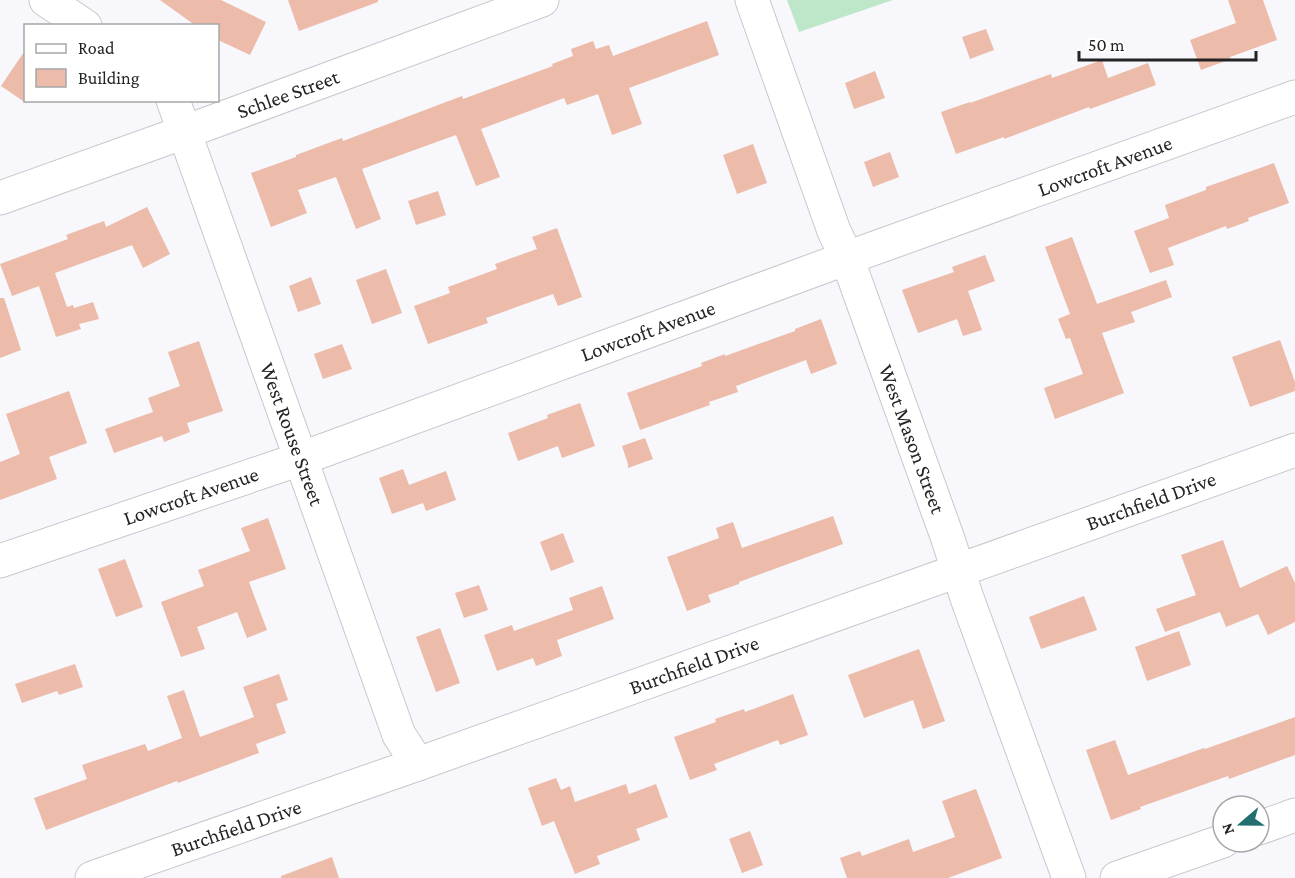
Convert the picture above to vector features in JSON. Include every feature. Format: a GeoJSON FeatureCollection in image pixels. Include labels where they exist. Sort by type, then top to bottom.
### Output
{"type":"FeatureCollection","features":[{"type":"Feature","properties":{"kind":"street"},"geometry":{"type":"LineString","coordinates":[[46,0],[83,24]]}},
{"type":"Feature","properties":{"kind":"street","name":"Schlee Street"},"geometry":{"type":"LineString","coordinates":[[0,198],[542,0]]}},
{"type":"Feature","properties":{"kind":"street","name":"West Mason Street"},"geometry":{"type":"LineString","coordinates":[[752,0],[1069,878]]}},
{"type":"Feature","properties":{"kind":"street","name":"Lowcroft Avenue"},"geometry":{"type":"LineString","coordinates":[[0,561],[300,459],[847,258],[1295,98]]}},
{"type":"Feature","properties":{"kind":"street","name":"West Rouse Street"},"geometry":{"type":"LineString","coordinates":[[174,102],[399,735],[418,764]]}},
{"type":"Feature","properties":{"kind":"street","name":"Burchfield Drive"},"geometry":{"type":"LineString","coordinates":[[92,878],[418,764],[1295,450]]}},
{"type":"Feature","properties":{"kind":"street"},"geometry":{"type":"LineString","coordinates":[[1271,824],[1295,816]]}},
{"type":"Feature","properties":{"kind":"street"},"geometry":{"type":"LineString","coordinates":[[1117,878],[1211,845]]}},
{"type":"Feature","properties":{"kind":"green space"},"geometry":{"type":"Polygon","coordinates":[[[787,0],[893,0],[799,32],[787,0]]]}},
{"type":"Feature","properties":{"kind":"building"},"geometry":{"type":"Polygon","coordinates":[[[160,0],[221,0],[266,22],[250,55],[219,40],[219,24],[193,24],[160,0]]]}},
{"type":"Feature","properties":{"kind":"building"},"geometry":{"type":"Polygon","coordinates":[[[288,0],[378,0],[378,2],[299,31],[288,0]]]}},
{"type":"Feature","properties":{"kind":"building"},"geometry":{"type":"Polygon","coordinates":[[[1228,0],[1263,0],[1277,40],[1201,70],[1190,40],[1236,23],[1228,0]]]}},
{"type":"Feature","properties":{"kind":"building"},"geometry":{"type":"Polygon","coordinates":[[[707,21],[719,55],[629,88],[642,124],[612,135],[598,94],[567,105],[564,98],[481,129],[500,177],[476,186],[456,135],[362,169],[381,219],[356,229],[336,177],[298,190],[307,213],[271,227],[251,173],[342,138],[343,141],[462,96],[463,99],[553,66],[552,64],[573,56],[571,49],[593,41],[596,49],[609,45],[613,56],[707,21]]]}},
{"type":"Feature","properties":{"kind":"building"},"geometry":{"type":"Polygon","coordinates":[[[986,29],[994,50],[970,59],[962,37],[986,29]]]}},
{"type":"Feature","properties":{"kind":"building"},"geometry":{"type":"Polygon","coordinates":[[[24,52],[24,102],[1,86],[24,52]]]}},
{"type":"Feature","properties":{"kind":"building"},"geometry":{"type":"Polygon","coordinates":[[[1102,60],[1108,78],[1148,63],[1156,85],[956,154],[941,112],[1051,74],[1052,78],[1102,60]]]}},
{"type":"Feature","properties":{"kind":"building"},"geometry":{"type":"Polygon","coordinates":[[[875,71],[885,98],[854,109],[845,83],[875,71]]]}},
{"type":"Feature","properties":{"kind":"building"},"geometry":{"type":"Polygon","coordinates":[[[753,144],[767,183],[737,194],[723,155],[753,144]]]}},
{"type":"Feature","properties":{"kind":"building"},"geometry":{"type":"Polygon","coordinates":[[[890,152],[899,177],[873,187],[864,162],[890,152]]]}},
{"type":"Feature","properties":{"kind":"building"},"geometry":{"type":"Polygon","coordinates":[[[1274,163],[1289,203],[1248,218],[1249,221],[1227,229],[1226,226],[1168,248],[1174,265],[1150,273],[1134,231],[1169,218],[1165,205],[1206,190],[1206,187],[1274,163]]]}},
{"type":"Feature","properties":{"kind":"building"},"geometry":{"type":"Polygon","coordinates":[[[438,191],[446,215],[416,225],[408,201],[438,191]]]}},
{"type":"Feature","properties":{"kind":"building"},"geometry":{"type":"Polygon","coordinates":[[[147,207],[170,254],[143,268],[132,245],[55,273],[67,307],[73,305],[74,308],[93,302],[99,319],[79,324],[81,329],[56,337],[39,286],[12,296],[0,264],[68,239],[66,235],[104,221],[106,227],[147,207]]]}},
{"type":"Feature","properties":{"kind":"building"},"geometry":{"type":"Polygon","coordinates":[[[557,228],[582,297],[558,306],[553,294],[486,318],[488,323],[428,344],[414,306],[450,293],[448,287],[497,269],[495,264],[537,249],[532,237],[557,228]]]}},
{"type":"Feature","properties":{"kind":"building"},"geometry":{"type":"Polygon","coordinates":[[[1072,237],[1097,304],[1166,280],[1172,297],[1131,312],[1135,322],[1102,333],[1124,393],[1055,419],[1044,388],[1083,374],[1070,338],[1066,339],[1058,319],[1070,314],[1045,247],[1072,237]]]}},
{"type":"Feature","properties":{"kind":"building"},"geometry":{"type":"Polygon","coordinates":[[[985,255],[995,281],[968,291],[982,330],[963,336],[957,319],[918,333],[902,290],[954,272],[952,267],[985,255]]]}},
{"type":"Feature","properties":{"kind":"building"},"geometry":{"type":"Polygon","coordinates":[[[386,269],[402,313],[372,324],[356,280],[386,269]]]}},
{"type":"Feature","properties":{"kind":"building"},"geometry":{"type":"Polygon","coordinates":[[[311,277],[321,304],[298,312],[289,286],[311,277]]]}},
{"type":"Feature","properties":{"kind":"building"},"geometry":{"type":"Polygon","coordinates":[[[0,298],[4,298],[21,350],[0,358],[0,298]]]}},
{"type":"Feature","properties":{"kind":"building"},"geometry":{"type":"Polygon","coordinates":[[[821,319],[837,364],[811,374],[806,360],[736,386],[738,392],[709,402],[710,405],[640,430],[627,393],[702,366],[701,363],[725,354],[725,356],[795,331],[795,329],[821,319]]]}},
{"type":"Feature","properties":{"kind":"building"},"geometry":{"type":"Polygon","coordinates":[[[1280,340],[1295,382],[1295,391],[1250,407],[1232,357],[1280,340]]]}},
{"type":"Feature","properties":{"kind":"building"},"geometry":{"type":"Polygon","coordinates":[[[199,341],[223,411],[187,423],[190,432],[164,442],[162,436],[114,453],[105,429],[153,412],[148,398],[180,386],[168,352],[199,341]]]}},
{"type":"Feature","properties":{"kind":"building"},"geometry":{"type":"Polygon","coordinates":[[[342,344],[352,369],[323,379],[314,354],[342,344]]]}},
{"type":"Feature","properties":{"kind":"building"},"geometry":{"type":"Polygon","coordinates":[[[69,391],[87,443],[49,457],[57,479],[0,500],[0,462],[20,454],[6,414],[69,391]]]}},
{"type":"Feature","properties":{"kind":"building"},"geometry":{"type":"Polygon","coordinates":[[[580,403],[595,446],[562,458],[558,446],[518,461],[508,433],[580,403]]]}},
{"type":"Feature","properties":{"kind":"building"},"geometry":{"type":"Polygon","coordinates":[[[645,438],[653,459],[628,468],[622,446],[645,438]]]}},
{"type":"Feature","properties":{"kind":"building"},"geometry":{"type":"Polygon","coordinates":[[[403,469],[409,485],[446,471],[456,500],[426,511],[423,503],[392,514],[379,478],[403,469]]]}},
{"type":"Feature","properties":{"kind":"building"},"geometry":{"type":"Polygon","coordinates":[[[833,516],[843,544],[708,595],[711,602],[687,611],[667,557],[719,538],[716,528],[733,522],[742,548],[833,516]]]}},
{"type":"Feature","properties":{"kind":"building"},"geometry":{"type":"Polygon","coordinates":[[[268,518],[286,569],[249,582],[267,630],[247,638],[237,612],[197,627],[205,649],[181,657],[161,602],[204,586],[198,570],[250,551],[241,528],[268,518]]]}},
{"type":"Feature","properties":{"kind":"building"},"geometry":{"type":"Polygon","coordinates":[[[563,533],[574,562],[551,571],[540,542],[563,533]]]}},
{"type":"Feature","properties":{"kind":"building"},"geometry":{"type":"Polygon","coordinates":[[[1223,540],[1240,588],[1287,566],[1295,583],[1295,622],[1268,635],[1258,614],[1226,627],[1220,612],[1165,632],[1156,609],[1196,595],[1181,555],[1223,540]]]}},
{"type":"Feature","properties":{"kind":"building"},"geometry":{"type":"Polygon","coordinates":[[[125,559],[143,607],[116,617],[98,569],[125,559]]]}},
{"type":"Feature","properties":{"kind":"building"},"geometry":{"type":"Polygon","coordinates":[[[479,585],[488,610],[464,618],[455,593],[479,585]]]}},
{"type":"Feature","properties":{"kind":"building"},"geometry":{"type":"Polygon","coordinates":[[[602,586],[614,619],[557,640],[562,656],[536,666],[533,658],[497,671],[484,635],[512,625],[514,631],[573,610],[569,598],[602,586]]]}},
{"type":"Feature","properties":{"kind":"building"},"geometry":{"type":"Polygon","coordinates":[[[1084,596],[1097,630],[1041,649],[1029,617],[1084,596]]]}},
{"type":"Feature","properties":{"kind":"building"},"geometry":{"type":"Polygon","coordinates":[[[440,628],[460,683],[436,692],[416,637],[440,628]]]}},
{"type":"Feature","properties":{"kind":"building"},"geometry":{"type":"Polygon","coordinates":[[[1179,631],[1191,665],[1147,681],[1135,647],[1179,631]]]}},
{"type":"Feature","properties":{"kind":"building"},"geometry":{"type":"Polygon","coordinates":[[[919,649],[945,721],[923,729],[913,700],[864,718],[848,675],[919,649]]]}},
{"type":"Feature","properties":{"kind":"building"},"geometry":{"type":"Polygon","coordinates":[[[75,664],[83,687],[59,695],[57,691],[22,703],[15,684],[75,664]]]}},
{"type":"Feature","properties":{"kind":"building"},"geometry":{"type":"Polygon","coordinates":[[[279,674],[288,700],[276,704],[286,733],[256,744],[259,753],[46,830],[34,798],[87,779],[82,765],[145,744],[148,751],[182,738],[167,696],[184,690],[200,737],[254,717],[243,687],[279,674]]]}},
{"type":"Feature","properties":{"kind":"building"},"geometry":{"type":"Polygon","coordinates":[[[793,694],[808,735],[780,745],[778,740],[714,764],[717,770],[690,780],[674,737],[716,722],[715,719],[744,709],[745,712],[793,694]]]}},
{"type":"Feature","properties":{"kind":"building"},"geometry":{"type":"Polygon","coordinates":[[[1295,717],[1295,755],[1140,807],[1141,809],[1111,820],[1086,750],[1115,740],[1128,775],[1295,717]]]}},
{"type":"Feature","properties":{"kind":"building"},"geometry":{"type":"Polygon","coordinates":[[[556,778],[561,790],[570,786],[575,802],[626,784],[629,794],[656,784],[668,817],[636,829],[640,840],[597,856],[600,864],[575,874],[554,821],[542,826],[528,788],[556,778]]]}},
{"type":"Feature","properties":{"kind":"building"},"geometry":{"type":"Polygon","coordinates":[[[976,789],[1002,858],[948,878],[847,878],[840,858],[860,851],[862,856],[909,839],[913,852],[955,837],[942,801],[976,789]]]}},
{"type":"Feature","properties":{"kind":"building"},"geometry":{"type":"Polygon","coordinates":[[[750,831],[763,865],[742,873],[729,839],[750,831]]]}},
{"type":"Feature","properties":{"kind":"building"},"geometry":{"type":"Polygon","coordinates":[[[332,857],[339,878],[281,878],[281,876],[332,857]]]}}]}
